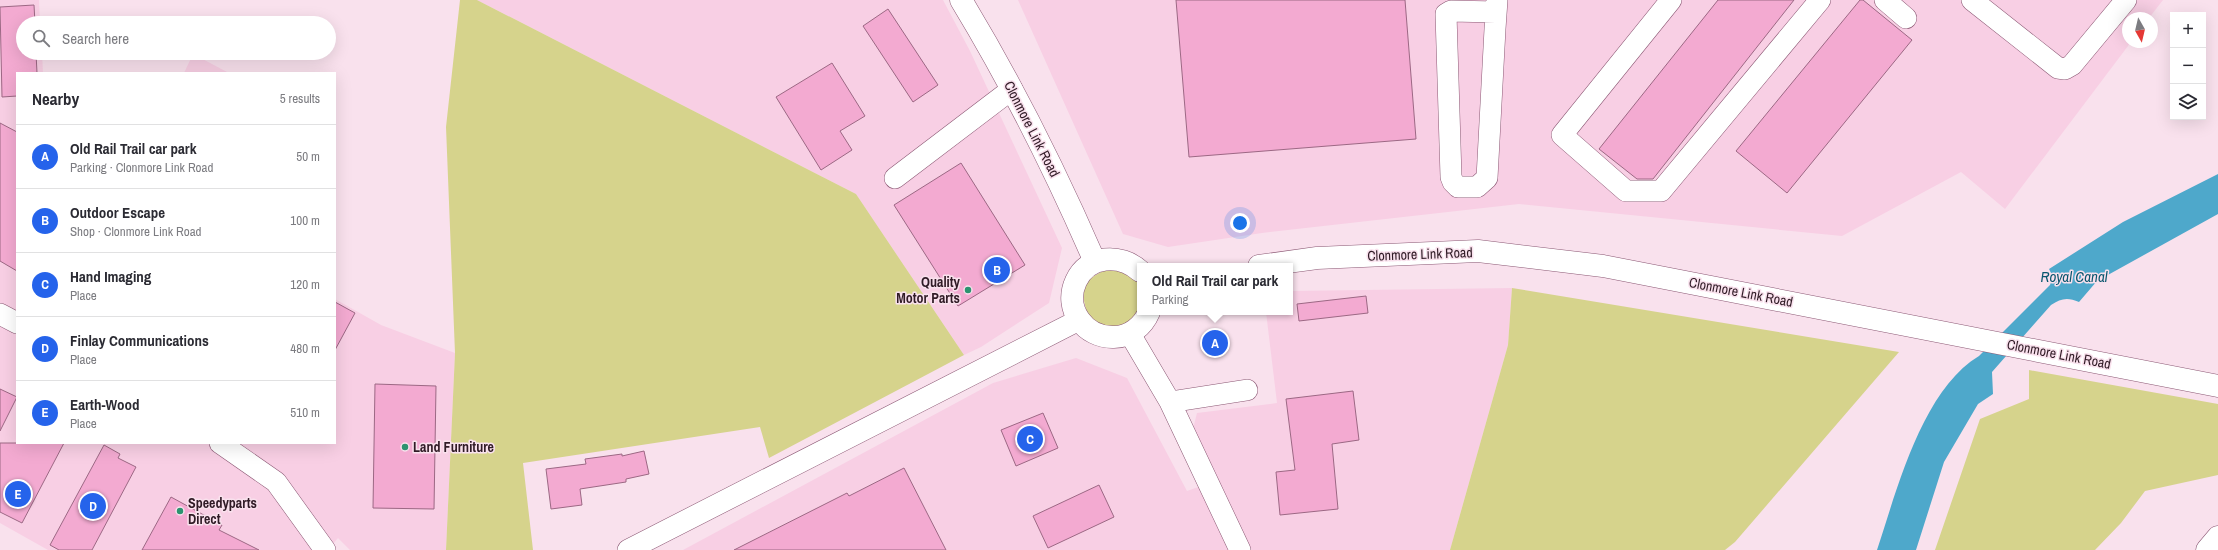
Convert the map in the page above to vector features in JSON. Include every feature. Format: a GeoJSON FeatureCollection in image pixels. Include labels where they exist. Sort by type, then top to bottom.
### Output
{"type":"FeatureCollection","features":[{"type":"Feature","properties":{"kind":"main road","name":"Clonmore Link Road"},"geometry":{"type":"LineString","coordinates":[[962,0],[1012,89],[1073,213],[1095,262]]}},
{"type":"Feature","properties":{"kind":"main road","name":"Clonmore Link Road"},"geometry":{"type":"LineString","coordinates":[[1281,263],[1317,258],[1478,251],[1603,266],[1877,318],[2218,386]]}},
{"type":"Feature","properties":{"kind":"main road"},"geometry":{"type":"LineString","coordinates":[[1137,267],[1121,259],[1108,259],[1095,262],[1084,270],[1076,281],[1072,294],[1073,308],[1079,320],[1086,329],[1096,335],[1119,337],[1130,334],[1139,327],[1147,315]]}},
{"type":"Feature","properties":{"kind":"main road"},"geometry":{"type":"LineString","coordinates":[[2207,550],[2218,537]]}},
{"type":"Feature","properties":{"kind":"street"},"geometry":{"type":"LineString","coordinates":[[1671,0],[1562,135],[1626,191],[1661,191],[1820,0]]}},
{"type":"Feature","properties":{"kind":"street"},"geometry":{"type":"LineString","coordinates":[[1885,0],[1906,18]]}},
{"type":"Feature","properties":{"kind":"street"},"geometry":{"type":"LineString","coordinates":[[1972,0],[2058,68],[2065,69],[2072,65],[2126,0]]}},
{"type":"Feature","properties":{"kind":"street"},"geometry":{"type":"LineString","coordinates":[[1496,6],[1487,178],[1477,188],[1458,186],[1453,182],[1451,177],[1446,14],[1451,10],[1496,6]]}},
{"type":"Feature","properties":{"kind":"street"},"geometry":{"type":"LineString","coordinates":[[895,178],[1012,89]]}},
{"type":"Feature","properties":{"kind":"street"},"geometry":{"type":"LineString","coordinates":[[0,314],[16,322]]}},
{"type":"Feature","properties":{"kind":"street"},"geometry":{"type":"LineString","coordinates":[[628,550],[1079,320]]}},
{"type":"Feature","properties":{"kind":"street"},"geometry":{"type":"LineString","coordinates":[[1130,334],[1170,402],[1240,550]]}},
{"type":"Feature","properties":{"kind":"street"},"geometry":{"type":"LineString","coordinates":[[1170,402],[1247,390]]}},
{"type":"Feature","properties":{"kind":"street"},"geometry":{"type":"LineString","coordinates":[[221,444],[276,482],[325,550]]}},
{"type":"Feature","properties":{"kind":"shaded area"},"geometry":{"type":"Polygon","coordinates":[[[0,0],[39,0],[40,16],[16,16],[16,60],[42,60],[43,72],[16,72],[16,444],[336,444],[336,300],[381,325],[455,353],[446,550],[350,550],[338,538],[328,550],[48,550],[0,523],[0,0]]]}},
{"type":"Feature","properties":{"kind":"shaded area"},"geometry":{"type":"Polygon","coordinates":[[[460,0],[477,0],[856,194],[964,355],[769,458],[760,427],[523,463],[533,550],[446,550],[455,353],[446,127],[460,0]]]}},
{"type":"Feature","properties":{"kind":"shaded area"},"geometry":{"type":"Polygon","coordinates":[[[477,0],[943,0],[970,51],[1062,248],[1049,303],[981,347],[964,355],[856,194],[477,0]]]}},
{"type":"Feature","properties":{"kind":"shaded area"},"geometry":{"type":"Polygon","coordinates":[[[1018,0],[2163,0],[2154,12],[2122,12],[2122,48],[2126,48],[2005,209],[1961,172],[1842,236],[1519,204],[1262,233],[1168,247],[1123,234],[1018,0]]]}},
{"type":"Feature","properties":{"kind":"shaded area"},"geometry":{"type":"Polygon","coordinates":[[[190,60],[204,60],[227,72],[184,72],[190,60]]]}},
{"type":"Feature","properties":{"kind":"shaded area"},"geometry":{"type":"Polygon","coordinates":[[[1109,268],[1133,277],[1137,282],[1137,314],[1126,325],[1105,328],[1088,316],[1084,298],[1085,286],[1088,281],[1109,268]]]}},
{"type":"Feature","properties":{"kind":"shaded area"},"geometry":{"type":"Polygon","coordinates":[[[1512,288],[1508,345],[1450,550],[683,550],[993,383],[1076,358],[1127,378],[1187,491],[1215,481],[1191,437],[1197,413],[1277,403],[1266,315],[1293,315],[1293,291],[1512,288]]]}},
{"type":"Feature","properties":{"kind":"shaded area"},"geometry":{"type":"Polygon","coordinates":[[[1512,288],[1899,352],[1735,542],[1725,550],[1450,550],[1508,345],[1512,288]]]}},
{"type":"Feature","properties":{"kind":"shaded area"},"geometry":{"type":"Polygon","coordinates":[[[2029,370],[2218,404],[2218,475],[2145,491],[2121,523],[2095,550],[1935,550],[1980,419],[2029,399],[2029,370]]]}},
{"type":"Feature","properties":{"kind":"water","name":"Royal Canal"},"geometry":{"type":"Polygon","coordinates":[[[2218,174],[2218,214],[2097,281],[2079,302],[2071,299],[2065,299],[2051,305],[1992,372],[1993,394],[1978,404],[1944,462],[1916,550],[1877,550],[1893,499],[1914,443],[1942,392],[1959,372],[1979,356],[2050,285],[2053,277],[2049,269],[2123,222],[2218,174]]]}},
{"type":"Feature","properties":{"kind":"building"},"geometry":{"type":"Polygon","coordinates":[[[1176,0],[1405,0],[1416,139],[1189,157],[1176,0]]]}},
{"type":"Feature","properties":{"kind":"building"},"geometry":{"type":"Polygon","coordinates":[[[1718,0],[1794,0],[1653,179],[1637,179],[1599,149],[1718,0]]]}},
{"type":"Feature","properties":{"kind":"building"},"geometry":{"type":"Polygon","coordinates":[[[1860,0],[1863,0],[1912,40],[1787,193],[1736,151],[1860,0]]]}},
{"type":"Feature","properties":{"kind":"building"},"geometry":{"type":"Polygon","coordinates":[[[34,5],[35,16],[16,16],[16,60],[36,60],[37,72],[16,72],[16,96],[2,97],[0,7],[34,5]]]}},
{"type":"Feature","properties":{"kind":"building"},"geometry":{"type":"Polygon","coordinates":[[[888,9],[938,85],[913,102],[863,26],[888,9]]]}},
{"type":"Feature","properties":{"kind":"building"},"geometry":{"type":"Polygon","coordinates":[[[832,63],[865,116],[840,131],[852,150],[821,170],[776,97],[832,63]]]}},
{"type":"Feature","properties":{"kind":"building"},"geometry":{"type":"Polygon","coordinates":[[[0,123],[16,131],[16,270],[0,261],[0,123]]]}},
{"type":"Feature","properties":{"kind":"building"},"geometry":{"type":"Polygon","coordinates":[[[961,163],[1025,265],[958,306],[894,205],[961,163]]]}},
{"type":"Feature","properties":{"kind":"building"},"geometry":{"type":"Polygon","coordinates":[[[1366,296],[1368,313],[1299,321],[1297,304],[1366,296]]]}},
{"type":"Feature","properties":{"kind":"building"},"geometry":{"type":"Polygon","coordinates":[[[336,303],[355,313],[336,348],[336,303]]]}},
{"type":"Feature","properties":{"kind":"building","name":"Land Furniture"},"geometry":{"type":"Polygon","coordinates":[[[375,384],[436,386],[434,509],[373,508],[375,384]]]}},
{"type":"Feature","properties":{"kind":"building"},"geometry":{"type":"Polygon","coordinates":[[[0,389],[16,397],[16,399],[0,431],[0,389]]]}},
{"type":"Feature","properties":{"kind":"building"},"geometry":{"type":"Polygon","coordinates":[[[1353,391],[1359,440],[1332,444],[1338,509],[1280,515],[1276,472],[1295,470],[1286,399],[1353,391]]]}},
{"type":"Feature","properties":{"kind":"building"},"geometry":{"type":"Polygon","coordinates":[[[1043,413],[1058,448],[1016,466],[1001,430],[1043,413]]]}},
{"type":"Feature","properties":{"kind":"building"},"geometry":{"type":"Polygon","coordinates":[[[0,443],[63,444],[22,523],[0,512],[0,443]]]}},
{"type":"Feature","properties":{"kind":"building"},"geometry":{"type":"Polygon","coordinates":[[[104,445],[120,454],[118,458],[136,467],[92,550],[59,550],[50,545],[104,445]]]}},
{"type":"Feature","properties":{"kind":"building"},"geometry":{"type":"Polygon","coordinates":[[[644,451],[649,474],[626,479],[626,482],[580,489],[582,505],[551,509],[546,469],[586,464],[585,459],[622,454],[622,456],[644,451]]]}},
{"type":"Feature","properties":{"kind":"building"},"geometry":{"type":"Polygon","coordinates":[[[904,468],[946,550],[734,550],[847,493],[849,496],[904,468]]]}},
{"type":"Feature","properties":{"kind":"building"},"geometry":{"type":"Polygon","coordinates":[[[1099,485],[1114,517],[1048,548],[1033,516],[1099,485]]]}},
{"type":"Feature","properties":{"kind":"building","name":"Speedyparts Direct"},"geometry":{"type":"Polygon","coordinates":[[[171,497],[222,525],[219,530],[259,550],[142,550],[171,497]]]}},
{"type":"Feature","properties":{"kind":"place","name":"Outdoor Escape"},"geometry":{"type":"Point","coordinates":[997,270]}},
{"type":"Feature","properties":{"kind":"place","name":"Quality Motor Parts"},"geometry":{"type":"Point","coordinates":[968,290]}},
{"type":"Feature","properties":{"kind":"place","name":"Old Rail Trail car park"},"geometry":{"type":"Point","coordinates":[1215,343]}},
{"type":"Feature","properties":{"kind":"place","name":"Hand Imaging"},"geometry":{"type":"Point","coordinates":[1030,439]}},
{"type":"Feature","properties":{"kind":"place","name":"Land Furniture"},"geometry":{"type":"Point","coordinates":[405,447]}},
{"type":"Feature","properties":{"kind":"place","name":"Earth-Wood"},"geometry":{"type":"Point","coordinates":[18,494]}},
{"type":"Feature","properties":{"kind":"place","name":"Finlay Communications"},"geometry":{"type":"Point","coordinates":[93,506]}},
{"type":"Feature","properties":{"kind":"place","name":"Speedyparts Direct"},"geometry":{"type":"Point","coordinates":[180,511]}}]}
